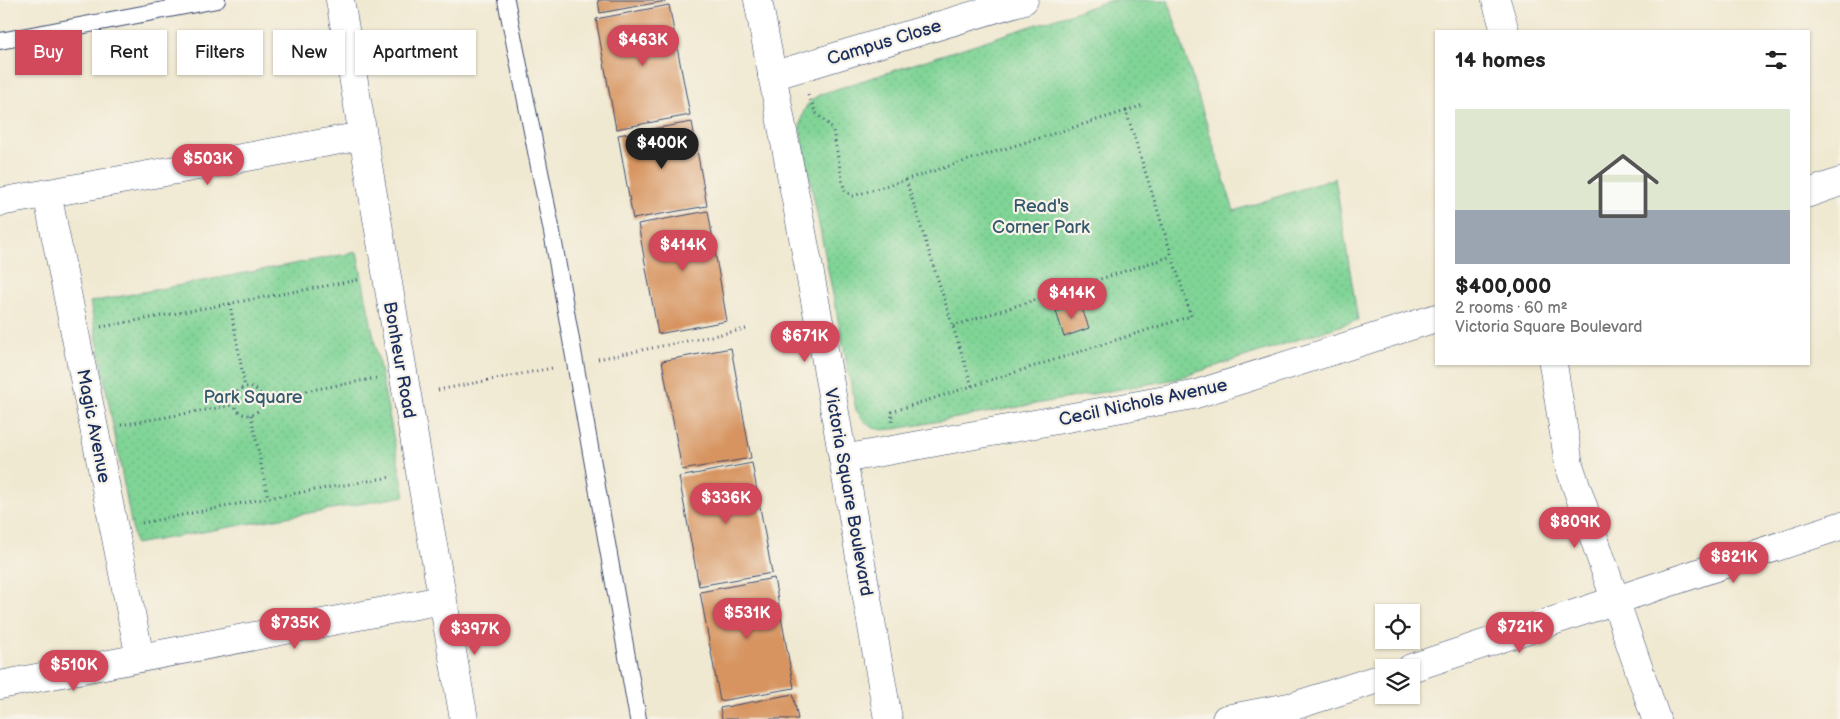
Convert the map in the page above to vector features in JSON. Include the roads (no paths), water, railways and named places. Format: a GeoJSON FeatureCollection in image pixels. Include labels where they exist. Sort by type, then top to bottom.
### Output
{"type":"FeatureCollection","features":[{"type":"Feature","properties":{"kind":"street","name":"Victoria Square Boulevard"},"geometry":{"type":"LineString","coordinates":[[758,0],[843,459],[888,719]]}},
{"type":"Feature","properties":{"kind":"street","name":"Campus Close"},"geometry":{"type":"LineString","coordinates":[[772,76],[1024,0]]}},
{"type":"Feature","properties":{"kind":"street"},"geometry":{"type":"LineString","coordinates":[[1496,0],[1505,30]]}},
{"type":"Feature","properties":{"kind":"street","name":"Bonheur Road"},"geometry":{"type":"LineString","coordinates":[[344,1],[362,136],[464,719]]}},
{"type":"Feature","properties":{"kind":"street"},"geometry":{"type":"LineString","coordinates":[[0,202],[362,136]]}},
{"type":"Feature","properties":{"kind":"street"},"geometry":{"type":"LineString","coordinates":[[1810,193],[1840,182]]}},
{"type":"Feature","properties":{"kind":"street","name":"Magic Avenue"},"geometry":{"type":"LineString","coordinates":[[47,193],[140,658]]}},
{"type":"Feature","properties":{"kind":"street","name":"Cecil Nichols Avenue"},"geometry":{"type":"LineString","coordinates":[[843,459],[1192,395],[1435,318]]}},
{"type":"Feature","properties":{"kind":"street"},"geometry":{"type":"LineString","coordinates":[[1553,365],[1569,465],[1656,719]]}},
{"type":"Feature","properties":{"kind":"street"},"geometry":{"type":"LineString","coordinates":[[1420,665],[1840,526]]}},
{"type":"Feature","properties":{"kind":"street"},"geometry":{"type":"LineString","coordinates":[[0,685],[442,600]]}},
{"type":"Feature","properties":{"kind":"street"},"geometry":{"type":"LineString","coordinates":[[1226,719],[1294,706],[1375,679]]}},
{"type":"Feature","properties":{"kind":"lane"},"geometry":{"type":"LineString","coordinates":[[0,41],[218,0]]}},
{"type":"Feature","properties":{"kind":"lane"},"geometry":{"type":"LineString","coordinates":[[506,0],[552,232],[638,719]]}},
{"type":"Feature","properties":{"kind":"park label","name":"Read's Corner Park"},"geometry":{"type":"Point","coordinates":[1041,216]}},
{"type":"Feature","properties":{"kind":"park label","name":"Park Square"},"geometry":{"type":"Point","coordinates":[253,397]}}]}
